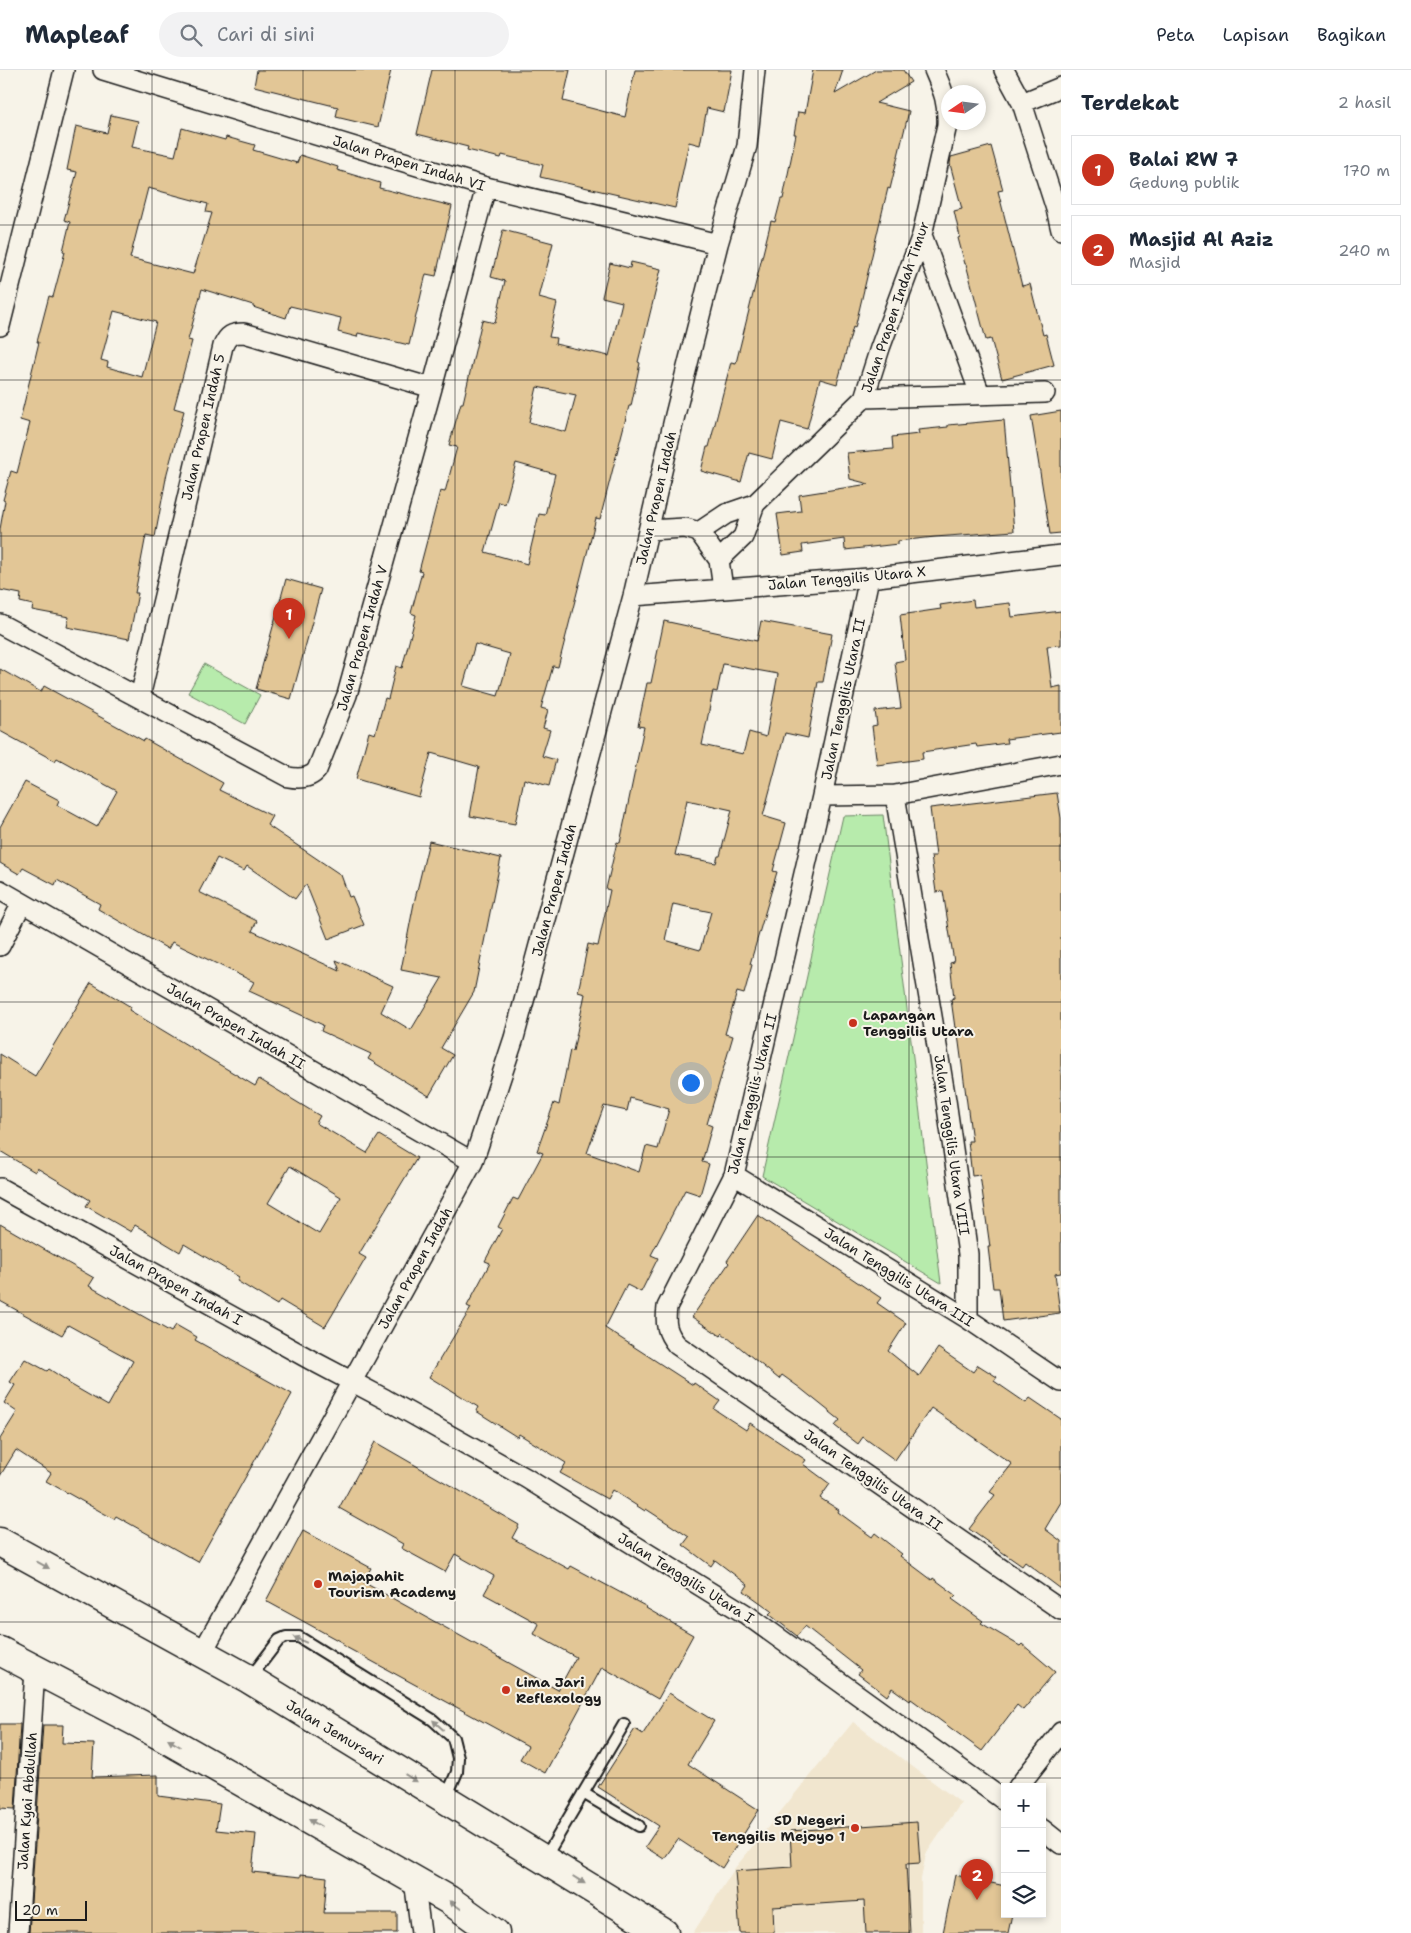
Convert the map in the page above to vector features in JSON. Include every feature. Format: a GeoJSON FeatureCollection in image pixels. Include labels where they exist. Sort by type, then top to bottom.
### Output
{"type":"FeatureCollection","features":[{"type":"Feature","properties":{"kind":"main road","name":"Jalan Jemursari"},"geometry":{"type":"LineString","coordinates":[[0,1542],[249,1679],[658,1931]]}},
{"type":"Feature","properties":{"kind":"main road"},"geometry":{"type":"LineString","coordinates":[[0,1651],[140,1724],[414,1880],[449,1900],[495,1933]]}},
{"type":"Feature","properties":{"kind":"street"},"geometry":{"type":"LineString","coordinates":[[0,326],[64,70]]}},
{"type":"Feature","properties":{"kind":"street","name":"Jalan Prapen Indah VI"},"geometry":{"type":"LineString","coordinates":[[103,70],[486,187],[718,244]]}},
{"type":"Feature","properties":{"kind":"street","name":"Jalan Prapen Indah"},"geometry":{"type":"LineString","coordinates":[[202,1653],[473,1162],[514,1038],[633,596],[675,415],[718,244],[747,146],[755,70]]}},
{"type":"Feature","properties":{"kind":"street","name":"Jalan Prapen Indah Timur"},"geometry":{"type":"LineString","coordinates":[[699,532],[722,516],[754,504],[864,398],[880,348],[922,235],[947,124],[948,108],[946,97],[934,70]]}},
{"type":"Feature","properties":{"kind":"street"},"geometry":{"type":"LineString","coordinates":[[1004,70],[1022,103],[1061,230]]}},
{"type":"Feature","properties":{"kind":"street"},"geometry":{"type":"LineString","coordinates":[[1022,103],[1061,87]]}},
{"type":"Feature","properties":{"kind":"street","name":"Jalan Prapen Indah V"},"geometry":{"type":"LineString","coordinates":[[0,624],[288,777],[296,779],[313,775],[317,770],[347,695],[486,187]]}},
{"type":"Feature","properties":{"kind":"street"},"geometry":{"type":"LineString","coordinates":[[922,235],[980,394]]}},
{"type":"Feature","properties":{"kind":"street","name":"Jalan Prapen Indah 5"},"geometry":{"type":"LineString","coordinates":[[140,697],[226,338],[236,333],[244,333],[432,388]]}},
{"type":"Feature","properties":{"kind":"street"},"geometry":{"type":"LineString","coordinates":[[864,398],[1045,393]]}},
{"type":"Feature","properties":{"kind":"street","name":"Jalan Prapen Indah Timur"},"geometry":{"type":"LineString","coordinates":[[719,560],[742,537],[754,504]]}},
{"type":"Feature","properties":{"kind":"street"},"geometry":{"type":"LineString","coordinates":[[649,530],[685,528],[699,532],[719,560],[723,589]]}},
{"type":"Feature","properties":{"kind":"street","name":"Jalan Tenggilis Utara X"},"geometry":{"type":"LineString","coordinates":[[633,596],[869,578],[1061,554]]}},
{"type":"Feature","properties":{"kind":"street","name":"Jalan Tenggilis Utara II"},"geometry":{"type":"LineString","coordinates":[[869,578],[822,796],[734,1175],[667,1307],[666,1325],[669,1335],[677,1344],[1061,1610]]}},
{"type":"Feature","properties":{"kind":"street"},"geometry":{"type":"LineString","coordinates":[[822,796],[895,794],[1061,764]]}},
{"type":"Feature","properties":{"kind":"street","name":"Jalan Tenggilis Utara VIII"},"geometry":{"type":"LineString","coordinates":[[895,794],[945,1091],[968,1254],[968,1320]]}},
{"type":"Feature","properties":{"kind":"street","name":"Jalan Prapen Indah II"},"geometry":{"type":"LineString","coordinates":[[0,890],[473,1162]]}},
{"type":"Feature","properties":{"kind":"street"},"geometry":{"type":"LineString","coordinates":[[0,946],[22,903]]}},
{"type":"Feature","properties":{"kind":"street","name":"Jalan Tenggilis Utara III"},"geometry":{"type":"LineString","coordinates":[[734,1175],[968,1320],[1061,1382]]}},
{"type":"Feature","properties":{"kind":"street","name":"Jalan Prapen Indah I"},"geometry":{"type":"LineString","coordinates":[[0,1188],[352,1382]]}},
{"type":"Feature","properties":{"kind":"street","name":"Jalan Tenggilis Utara I"},"geometry":{"type":"LineString","coordinates":[[352,1382],[526,1478],[747,1615],[1001,1797]]}},
{"type":"Feature","properties":{"kind":"street","name":"Jalan Kyai Abdullah"},"geometry":{"type":"LineString","coordinates":[[18,1933],[35,1670]]}},
{"type":"Feature","properties":{"kind":"street"},"geometry":{"type":"LineString","coordinates":[[1021,1783],[1061,1732]]}},
{"type":"Feature","properties":{"kind":"street"},"geometry":{"type":"LineString","coordinates":[[1046,1832],[1061,1844]]}},
{"type":"Feature","properties":{"kind":"street"},"geometry":{"type":"LineString","coordinates":[[414,1880],[421,1933]]}},
{"type":"Feature","properties":{"kind":"lane"},"geometry":{"type":"LineString","coordinates":[[249,1679],[279,1640],[293,1636],[299,1637],[433,1720],[453,1738],[458,1758],[457,1772],[446,1799]]}},
{"type":"Feature","properties":{"kind":"lane"},"geometry":{"type":"LineString","coordinates":[[544,1859],[624,1724]]}},
{"type":"Feature","properties":{"kind":"lane"},"geometry":{"type":"LineString","coordinates":[[583,1793],[639,1826]]}},
{"type":"Feature","properties":{"kind":"shaded area","name":"SD Negeri Tenggilis Mejoyo 1"},"geometry":{"type":"Polygon","coordinates":[[[853,1722],[961,1803],[926,1854],[921,1879],[921,1933],[693,1933],[735,1868],[853,1722]]]}},
{"type":"Feature","properties":{"kind":"green space"},"geometry":{"type":"Polygon","coordinates":[[[204,664],[260,695],[245,724],[188,693],[204,664]]]}},
{"type":"Feature","properties":{"kind":"green space","name":"Lapangan Tenggilis Utara"},"geometry":{"type":"Polygon","coordinates":[[[883,815],[941,1283],[762,1176],[843,816],[883,815]]]}},
{"type":"Feature","properties":{"kind":"building"},"geometry":{"type":"Polygon","coordinates":[[[257,70],[391,70],[378,127],[336,117],[338,107],[254,86],[257,70]]]}},
{"type":"Feature","properties":{"kind":"building"},"geometry":{"type":"Polygon","coordinates":[[[432,70],[570,70],[563,101],[625,117],[635,70],[732,70],[724,112],[707,108],[700,145],[689,142],[675,208],[540,177],[543,165],[502,155],[501,158],[467,150],[468,147],[417,134],[432,70]]]}},
{"type":"Feature","properties":{"kind":"building"},"geometry":{"type":"Polygon","coordinates":[[[813,70],[843,70],[835,94],[876,70],[903,70],[911,82],[876,103],[909,111],[890,189],[888,188],[855,328],[853,327],[837,384],[820,379],[807,429],[781,422],[772,459],[749,453],[741,482],[701,471],[731,362],[736,363],[771,221],[775,222],[781,199],[783,199],[796,134],[794,134],[798,112],[805,113],[813,70]]]}},
{"type":"Feature","properties":{"kind":"building"},"geometry":{"type":"Polygon","coordinates":[[[111,115],[138,121],[132,147],[175,156],[182,128],[225,140],[226,137],[255,145],[253,150],[297,163],[300,155],[338,167],[337,170],[380,183],[379,188],[452,206],[436,276],[426,274],[409,345],[358,333],[357,337],[338,332],[341,318],[290,306],[286,318],[253,307],[253,305],[202,289],[188,340],[192,341],[174,408],[184,411],[167,473],[155,537],[146,535],[129,639],[67,627],[69,617],[32,610],[33,605],[20,602],[21,594],[0,590],[0,529],[5,501],[3,500],[11,471],[17,473],[30,423],[20,420],[49,296],[53,297],[65,252],[63,251],[70,222],[64,220],[77,172],[67,170],[76,126],[107,133],[111,115]],[[148,188],[130,258],[193,274],[212,213],[206,212],[208,204],[148,188]],[[114,311],[101,360],[108,362],[107,367],[142,377],[156,322],[114,311]]]}},
{"type":"Feature","properties":{"kind":"building"},"geometry":{"type":"Polygon","coordinates":[[[991,146],[1003,190],[998,191],[1022,286],[1030,284],[1043,335],[1046,334],[1054,365],[1002,379],[991,339],[986,340],[958,238],[960,237],[954,211],[962,209],[950,164],[951,157],[991,146]]]}},
{"type":"Feature","properties":{"kind":"building"},"geometry":{"type":"Polygon","coordinates":[[[503,230],[553,243],[539,298],[557,303],[549,337],[556,338],[555,344],[609,356],[622,302],[602,297],[610,263],[630,268],[631,262],[661,269],[638,362],[640,363],[631,406],[629,406],[600,519],[596,518],[558,667],[553,666],[541,708],[548,710],[543,728],[550,730],[542,756],[556,760],[549,786],[524,779],[515,824],[470,816],[479,767],[431,753],[419,797],[356,779],[369,732],[375,734],[385,698],[388,699],[396,666],[402,668],[416,615],[411,613],[422,572],[419,571],[440,491],[445,492],[457,447],[449,445],[461,403],[463,403],[482,320],[495,323],[505,281],[491,277],[503,230]],[[537,387],[529,422],[566,432],[576,395],[537,387]],[[516,463],[505,504],[499,502],[485,552],[527,564],[539,514],[545,515],[555,474],[516,463]],[[475,644],[463,686],[498,696],[510,654],[475,644]]]}},
{"type":"Feature","properties":{"kind":"building"},"geometry":{"type":"Polygon","coordinates":[[[1061,411],[1061,533],[1050,534],[1031,416],[1061,411]]]}},
{"type":"Feature","properties":{"kind":"building"},"geometry":{"type":"Polygon","coordinates":[[[1004,420],[1014,531],[898,541],[898,544],[845,550],[844,539],[802,545],[803,552],[783,555],[777,514],[801,511],[799,495],[869,484],[850,479],[847,453],[893,449],[892,437],[919,434],[918,430],[948,427],[948,425],[1004,420]]]}},
{"type":"Feature","properties":{"kind":"building"},"geometry":{"type":"Polygon","coordinates":[[[286,579],[321,589],[291,699],[256,689],[286,579]]]}},
{"type":"Feature","properties":{"kind":"building"},"geometry":{"type":"Polygon","coordinates":[[[973,600],[974,607],[1010,603],[1012,617],[1061,611],[1061,645],[1047,646],[1052,688],[1061,686],[1061,732],[1006,739],[1007,743],[977,747],[976,744],[922,752],[923,759],[877,765],[872,726],[877,725],[875,711],[901,708],[895,662],[905,660],[900,615],[941,609],[940,605],[973,600]]]}},
{"type":"Feature","properties":{"kind":"building"},"geometry":{"type":"Polygon","coordinates":[[[664,621],[757,641],[761,621],[832,634],[823,682],[818,682],[808,738],[785,733],[763,816],[786,823],[773,871],[777,872],[750,964],[752,965],[744,994],[737,992],[725,1034],[733,1036],[707,1124],[712,1126],[702,1162],[709,1164],[700,1195],[685,1190],[651,1255],[658,1258],[641,1292],[627,1285],[605,1328],[720,1401],[714,1409],[746,1430],[750,1423],[806,1460],[803,1464],[830,1484],[820,1498],[839,1510],[838,1512],[872,1537],[875,1533],[902,1554],[900,1556],[956,1595],[952,1599],[983,1621],[981,1623],[1020,1646],[1022,1644],[1055,1672],[1023,1710],[1017,1705],[982,1751],[911,1699],[910,1701],[892,1688],[887,1696],[858,1674],[861,1670],[805,1626],[797,1636],[769,1614],[772,1611],[744,1591],[748,1585],[715,1560],[711,1566],[683,1545],[689,1537],[612,1490],[607,1499],[560,1473],[566,1463],[519,1434],[517,1437],[476,1411],[478,1407],[429,1377],[471,1308],[467,1306],[490,1263],[485,1261],[502,1229],[498,1227],[513,1198],[518,1200],[543,1153],[537,1151],[554,1103],[559,1105],[570,1050],[573,1051],[585,994],[578,992],[588,944],[598,946],[610,890],[606,889],[617,842],[620,843],[644,727],[638,726],[647,683],[651,683],[664,621]],[[723,664],[717,692],[713,691],[702,745],[743,754],[749,732],[766,737],[778,674],[723,664]],[[687,800],[675,855],[716,863],[718,856],[720,856],[732,810],[687,800]],[[673,904],[665,940],[700,950],[711,912],[673,904]],[[630,1098],[627,1111],[604,1106],[587,1153],[639,1172],[646,1146],[658,1149],[669,1109],[630,1098]]]}},
{"type":"Feature","properties":{"kind":"building"},"geometry":{"type":"Polygon","coordinates":[[[0,669],[41,692],[44,686],[144,741],[145,739],[223,783],[219,790],[272,816],[267,825],[341,875],[349,897],[352,896],[364,925],[328,939],[306,884],[295,899],[247,866],[244,871],[217,858],[199,892],[257,921],[252,931],[340,971],[336,960],[393,986],[381,1012],[411,1030],[442,978],[401,970],[414,903],[429,841],[501,858],[474,992],[441,1048],[453,1055],[429,1096],[368,1059],[371,1054],[321,1031],[323,1025],[249,991],[254,982],[172,942],[168,949],[98,909],[100,904],[57,880],[55,885],[23,868],[19,874],[0,863],[0,827],[25,782],[59,800],[57,805],[97,827],[117,791],[57,758],[55,761],[0,731],[0,669]]]}},
{"type":"Feature","properties":{"kind":"building"},"geometry":{"type":"Polygon","coordinates":[[[1057,793],[1061,818],[1061,1273],[1055,1274],[1060,1313],[1003,1321],[999,1288],[993,1288],[988,1247],[990,1247],[980,1175],[972,1176],[968,1141],[972,1141],[957,1027],[955,1028],[951,999],[954,998],[950,963],[954,962],[943,891],[936,892],[931,856],[936,856],[930,808],[1057,793]]]}},
{"type":"Feature","properties":{"kind":"building"},"geometry":{"type":"Polygon","coordinates":[[[91,983],[131,1007],[129,1010],[255,1086],[259,1079],[320,1116],[316,1123],[367,1153],[379,1135],[417,1158],[359,1254],[366,1258],[325,1327],[280,1300],[277,1305],[237,1281],[239,1277],[184,1244],[180,1252],[135,1225],[131,1232],[86,1206],[90,1200],[37,1168],[35,1172],[0,1151],[0,1054],[35,1076],[91,983]],[[290,1166],[268,1203],[319,1234],[341,1197],[290,1166]]]}},
{"type":"Feature","properties":{"kind":"building"},"geometry":{"type":"Polygon","coordinates":[[[758,1215],[881,1298],[877,1303],[906,1323],[888,1351],[919,1376],[938,1348],[973,1372],[978,1365],[997,1377],[994,1381],[1026,1403],[1030,1398],[1061,1419],[1061,1502],[1045,1529],[1061,1541],[1061,1589],[1025,1562],[1022,1566],[969,1529],[995,1495],[990,1492],[1012,1464],[931,1408],[895,1460],[863,1437],[858,1444],[835,1426],[840,1420],[800,1388],[782,1375],[779,1379],[722,1333],[721,1336],[692,1317],[729,1263],[727,1261],[758,1215]]]}},
{"type":"Feature","properties":{"kind":"building"},"geometry":{"type":"Polygon","coordinates":[[[0,1224],[94,1278],[89,1286],[171,1332],[176,1325],[197,1337],[195,1340],[292,1394],[198,1562],[116,1516],[114,1519],[46,1481],[51,1473],[16,1450],[0,1476],[0,1439],[17,1412],[4,1403],[15,1385],[10,1382],[25,1359],[47,1371],[49,1369],[68,1383],[108,1406],[133,1361],[68,1325],[62,1335],[0,1301],[0,1224]]]}},
{"type":"Feature","properties":{"kind":"building"},"geometry":{"type":"Polygon","coordinates":[[[375,1442],[519,1525],[512,1538],[569,1569],[571,1566],[647,1607],[693,1635],[658,1699],[602,1667],[545,1773],[520,1759],[528,1746],[342,1645],[343,1643],[266,1601],[303,1531],[371,1568],[363,1582],[558,1690],[576,1657],[534,1634],[539,1624],[484,1594],[494,1576],[455,1554],[445,1572],[401,1548],[403,1544],[339,1508],[375,1442]]]}},
{"type":"Feature","properties":{"kind":"building"},"geometry":{"type":"Polygon","coordinates":[[[669,1693],[714,1721],[688,1764],[759,1810],[722,1868],[678,1839],[664,1859],[645,1847],[659,1826],[598,1787],[635,1729],[643,1734],[669,1693]]]}},
{"type":"Feature","properties":{"kind":"building"},"geometry":{"type":"Polygon","coordinates":[[[0,1724],[20,1724],[15,1809],[0,1808],[0,1724]]]}},
{"type":"Feature","properties":{"kind":"building"},"geometry":{"type":"Polygon","coordinates":[[[43,1725],[63,1725],[62,1743],[94,1744],[92,1777],[158,1775],[158,1796],[220,1804],[216,1830],[256,1834],[252,1872],[301,1877],[301,1874],[327,1877],[324,1913],[397,1913],[397,1933],[29,1933],[43,1725]]]}},
{"type":"Feature","properties":{"kind":"building"},"geometry":{"type":"Polygon","coordinates":[[[917,1822],[920,1863],[906,1864],[910,1933],[866,1933],[864,1901],[773,1907],[774,1933],[740,1933],[735,1871],[792,1867],[790,1831],[917,1822]]]}},
{"type":"Feature","properties":{"kind":"building"},"geometry":{"type":"Polygon","coordinates":[[[955,1875],[1001,1885],[1001,1918],[1011,1918],[1008,1933],[943,1933],[955,1875]]]}},
{"type":"Feature","properties":{"kind":"place","name":"Balai RW 7"},"geometry":{"type":"Point","coordinates":[289,639]}},
{"type":"Feature","properties":{"kind":"place","name":"Lapangan Tenggilis Utara"},"geometry":{"type":"Point","coordinates":[853,1023]}},
{"type":"Feature","properties":{"kind":"place","name":"Majapahit Tourism Academy"},"geometry":{"type":"Point","coordinates":[318,1584]}},
{"type":"Feature","properties":{"kind":"place","name":"Lima Jari Reflexology"},"geometry":{"type":"Point","coordinates":[506,1690]}},
{"type":"Feature","properties":{"kind":"place","name":"SD Negeri Tenggilis Mejoyo 1"},"geometry":{"type":"Point","coordinates":[855,1828]}},
{"type":"Feature","properties":{"kind":"place","name":"Masjid Al Aziz"},"geometry":{"type":"Point","coordinates":[977,1900]}}]}
